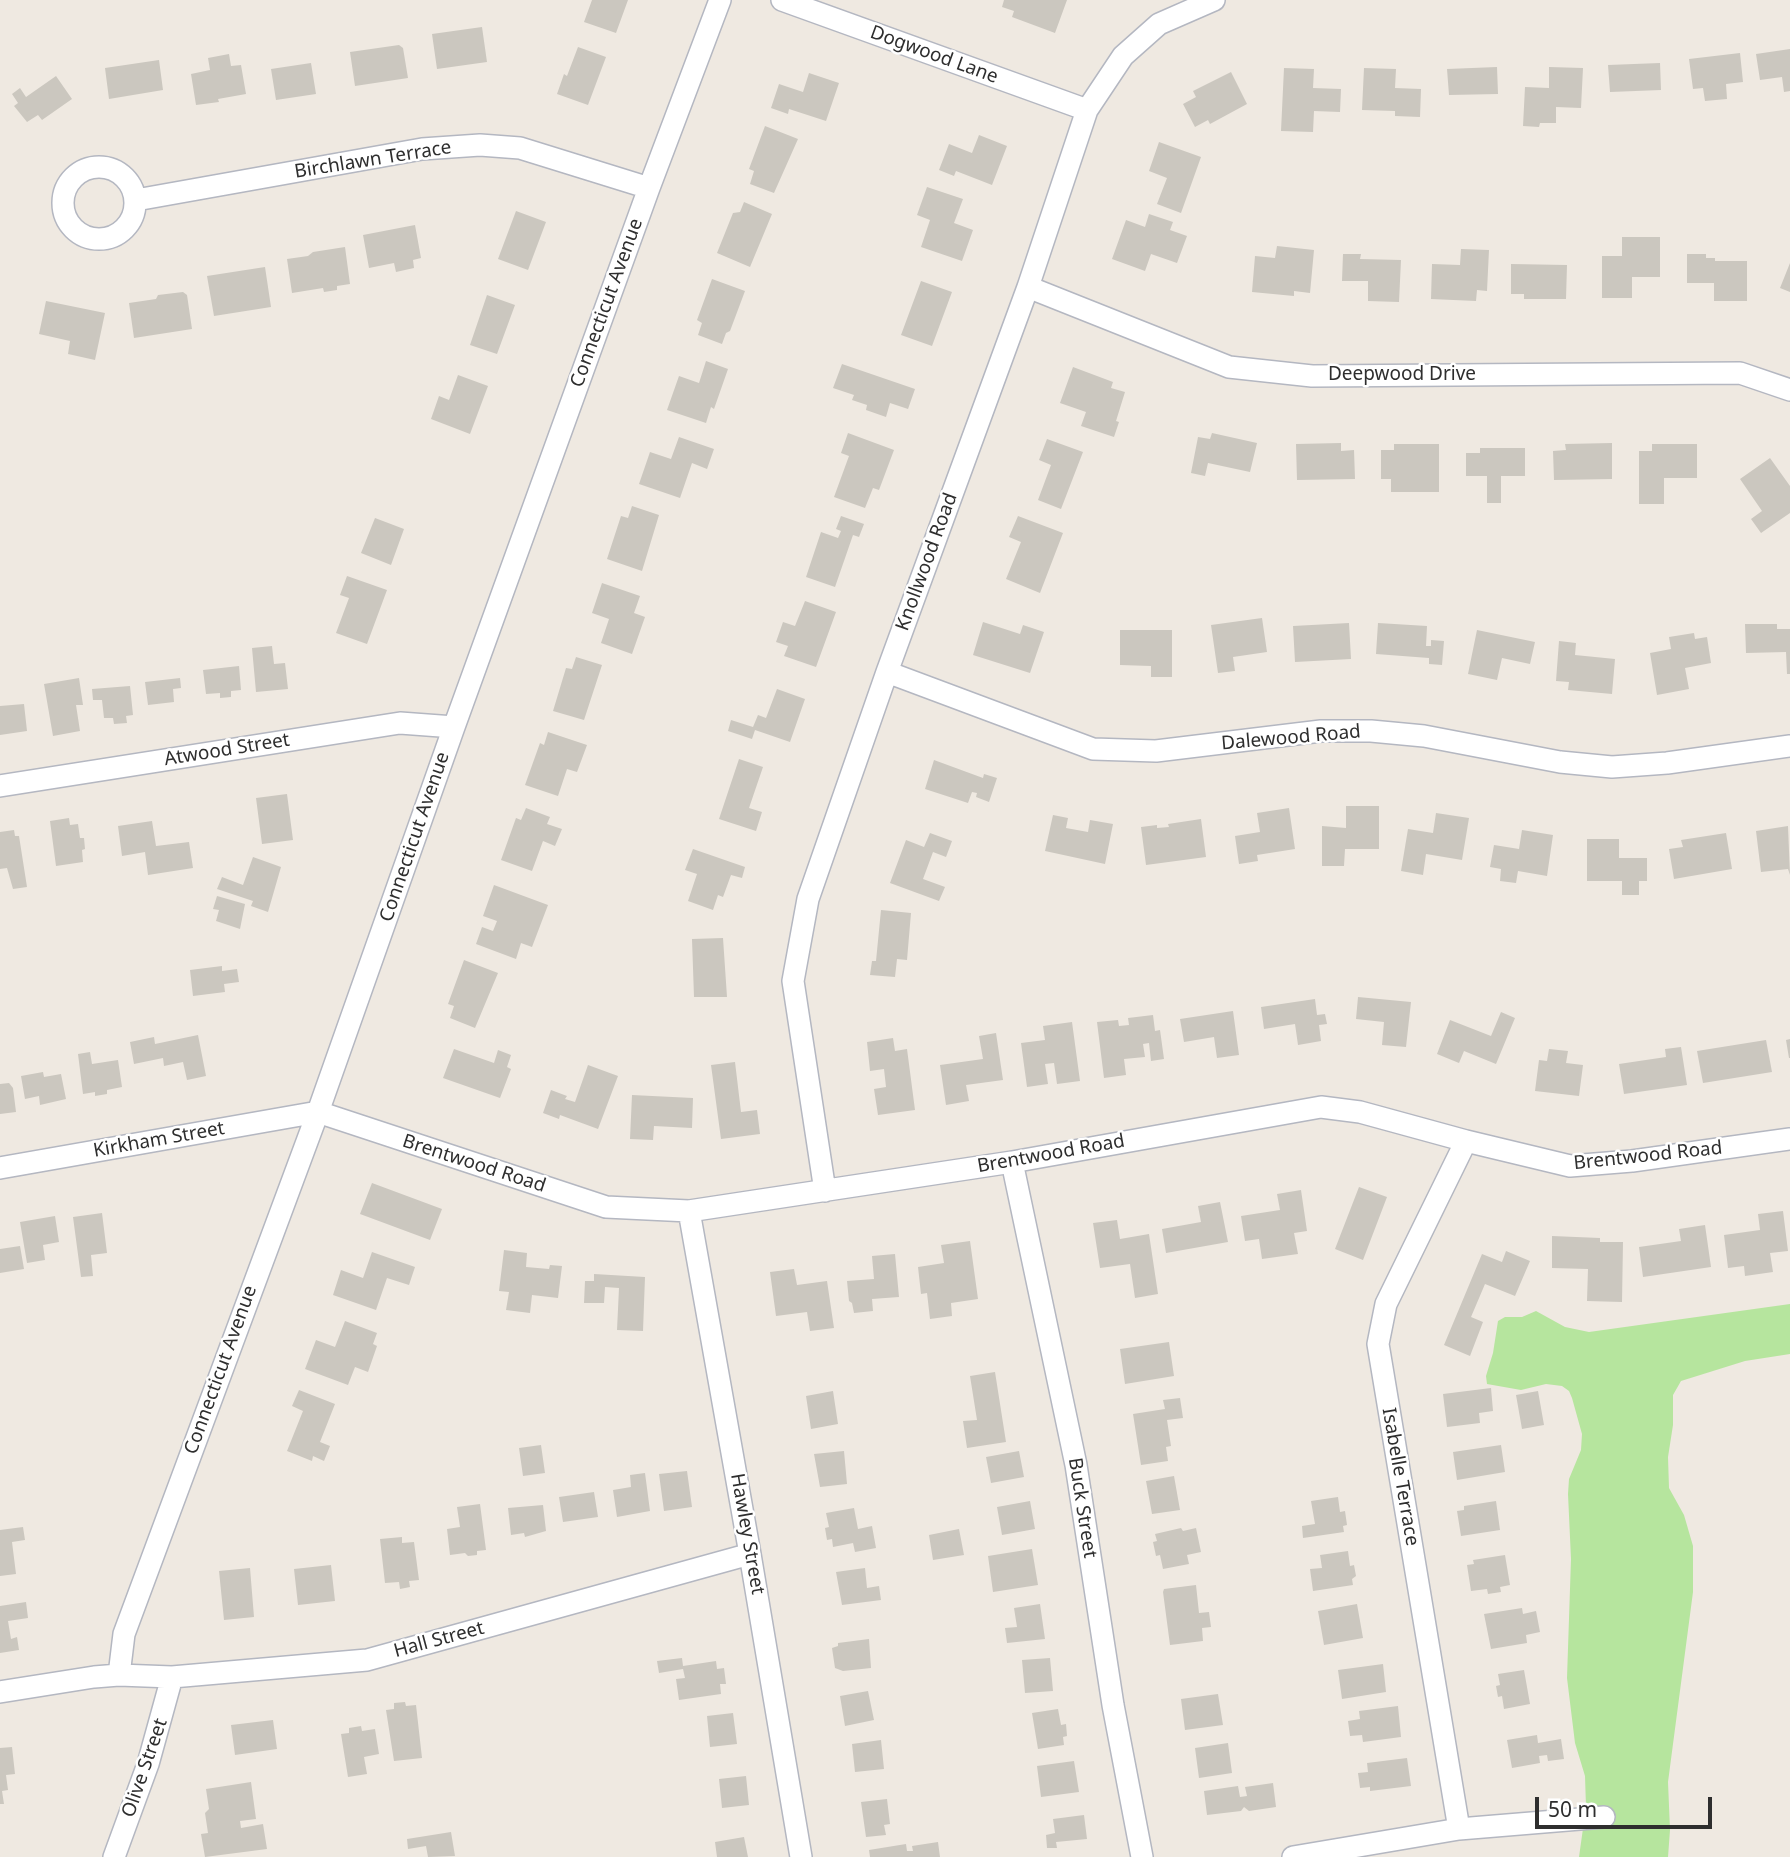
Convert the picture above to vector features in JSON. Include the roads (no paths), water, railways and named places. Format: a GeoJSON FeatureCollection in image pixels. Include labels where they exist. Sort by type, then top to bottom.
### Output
{"type":"FeatureCollection","features":[{"type":"Feature","properties":{"kind":"street","name":"Connecticut Avenue"},"geometry":{"type":"LineString","coordinates":[[119,1675],[124,1634],[318,1112],[454,727],[719,0]]}},
{"type":"Feature","properties":{"kind":"street","name":"Dogwood Lane"},"geometry":{"type":"LineString","coordinates":[[782,0],[1087,110]]}},
{"type":"Feature","properties":{"kind":"street","name":"Knollwood Road"},"geometry":{"type":"LineString","coordinates":[[825,1191],[793,981],[808,899],[887,672],[1028,287],[1087,110],[1123,56],[1159,24],[1214,0]]}},
{"type":"Feature","properties":{"kind":"street","name":"Birchlawn Terrace"},"geometry":{"type":"LineString","coordinates":[[136,200],[422,149],[480,145],[520,148],[649,188]]}},
{"type":"Feature","properties":{"kind":"street","name":"Deepwood Drive"},"geometry":{"type":"LineString","coordinates":[[1028,287],[1229,367],[1312,376],[1740,373],[1790,390]]}},
{"type":"Feature","properties":{"kind":"street","name":"Dalewood Road"},"geometry":{"type":"LineString","coordinates":[[887,672],[1093,749],[1156,751],[1321,731],[1371,731],[1424,736],[1560,762],[1612,767],[1667,763],[1790,746]]}},
{"type":"Feature","properties":{"kind":"street","name":"Atwood Street"},"geometry":{"type":"LineString","coordinates":[[0,786],[400,723],[454,727]]}},
{"type":"Feature","properties":{"kind":"street","name":"Brentwood Road"},"geometry":{"type":"LineString","coordinates":[[318,1112],[606,1207],[689,1211],[1012,1162],[1321,1107],[1360,1112],[1570,1166],[1632,1161],[1790,1139]]}},
{"type":"Feature","properties":{"kind":"street","name":"Kirkham Street"},"geometry":{"type":"LineString","coordinates":[[0,1168],[318,1112]]}},
{"type":"Feature","properties":{"kind":"street","name":"Isabelle Terrace"},"geometry":{"type":"LineString","coordinates":[[1460,1829],[1378,1344],[1386,1304],[1466,1141]]}},
{"type":"Feature","properties":{"kind":"street","name":"Buck Street"},"geometry":{"type":"LineString","coordinates":[[1012,1162],[1076,1465],[1113,1705],[1142,1857]]}},
{"type":"Feature","properties":{"kind":"street","name":"Hawley Street"},"geometry":{"type":"LineString","coordinates":[[689,1211],[801,1857]]}},
{"type":"Feature","properties":{"kind":"street","name":"Hall Street"},"geometry":{"type":"LineString","coordinates":[[0,1692],[119,1675],[172,1677],[367,1660],[750,1554]]}},
{"type":"Feature","properties":{"kind":"street","name":"Olive Street"},"geometry":{"type":"LineString","coordinates":[[114,1857],[158,1732],[172,1677]]}},
{"type":"Feature","properties":{"kind":"street"},"geometry":{"type":"LineString","coordinates":[[1293,1857],[1460,1829],[1604,1817]]}}]}
